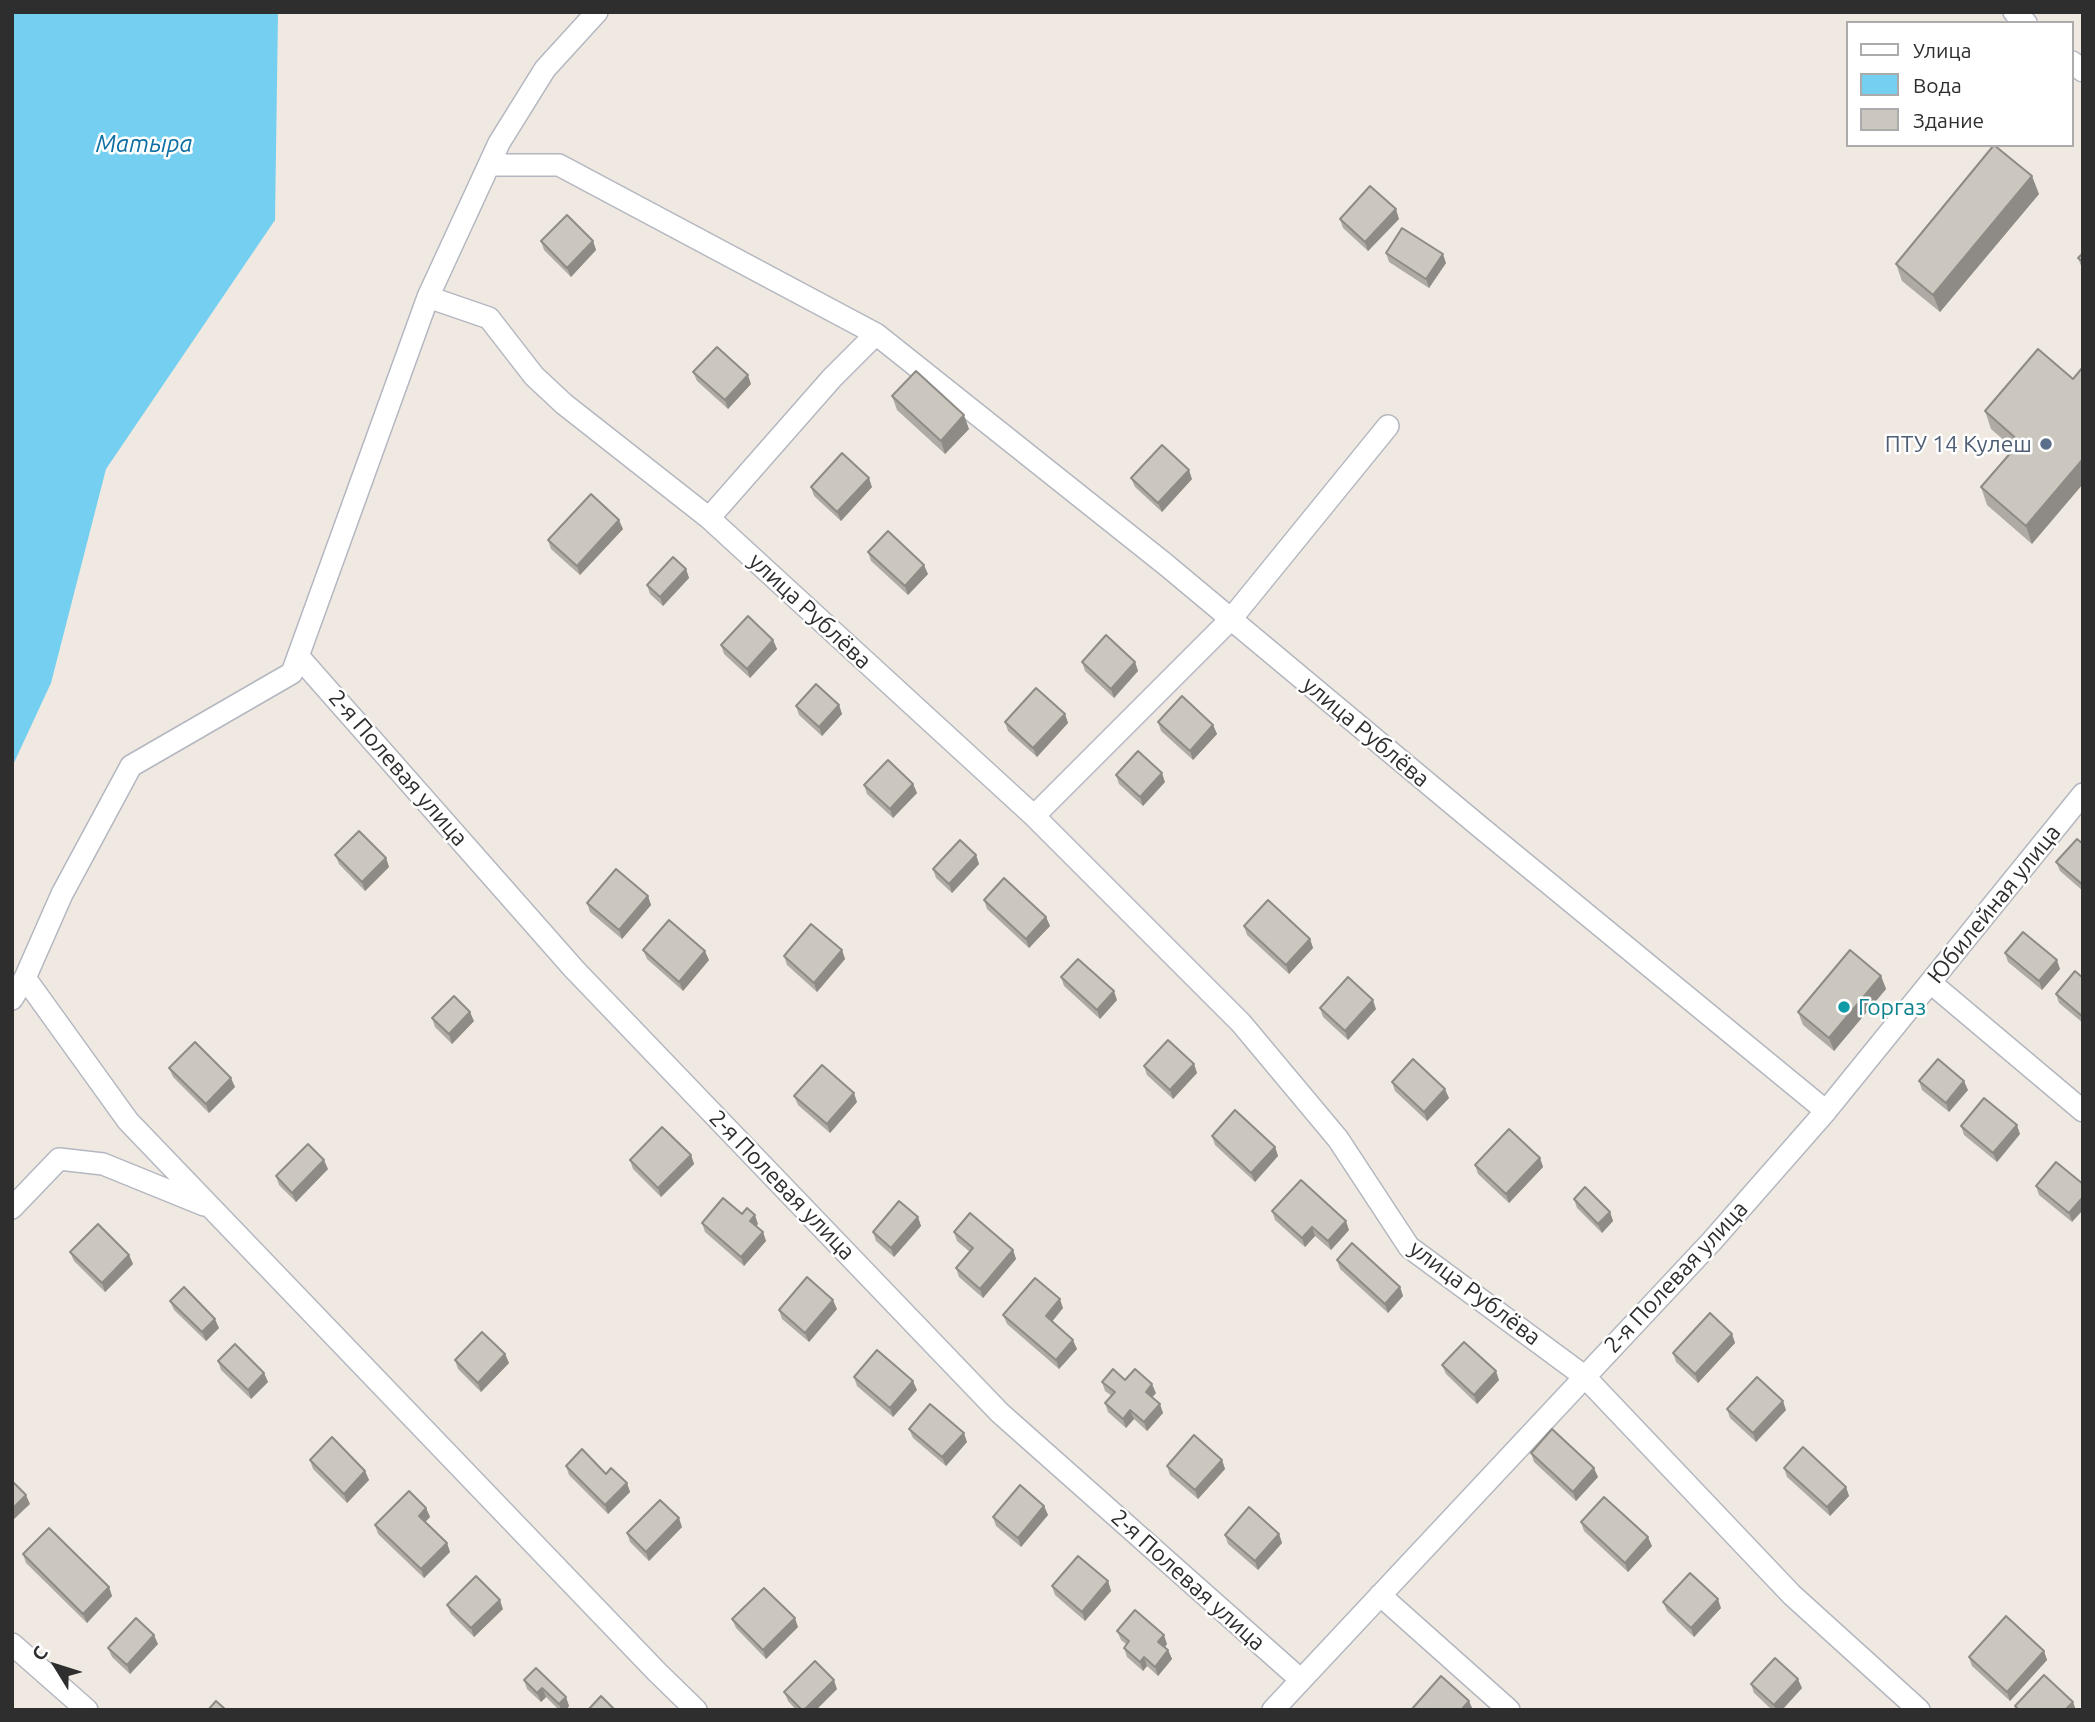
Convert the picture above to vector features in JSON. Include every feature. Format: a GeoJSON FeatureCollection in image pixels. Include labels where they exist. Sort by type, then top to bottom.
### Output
{"type":"FeatureCollection","features":[{"type":"Feature","properties":{"kind":"street"},"geometry":{"type":"LineString","coordinates":[[12,999],[26,978],[62,894],[131,765],[292,673],[428,297],[488,165],[545,69],[597,12]]}},
{"type":"Feature","properties":{"kind":"street","name":"улица Рублёва"},"geometry":{"type":"LineString","coordinates":[[488,165],[559,165],[876,334],[1165,564],[1826,1111]]}},
{"type":"Feature","properties":{"kind":"street","name":"улица Рублёва"},"geometry":{"type":"LineString","coordinates":[[428,297],[489,318],[534,376],[564,404],[709,518],[1034,816],[1241,1023],[1338,1139],[1409,1247],[1584,1376],[1792,1595],[1919,1710]]}},
{"type":"Feature","properties":{"kind":"street"},"geometry":{"type":"LineString","coordinates":[[709,518],[832,378],[876,334]]}},
{"type":"Feature","properties":{"kind":"street"},"geometry":{"type":"LineString","coordinates":[[1034,816],[1231,619],[1388,426]]}},
{"type":"Feature","properties":{"kind":"street","name":"2-я Полевая улица"},"geometry":{"type":"LineString","coordinates":[[298,656],[574,969],[1000,1413],[1301,1680]]}},
{"type":"Feature","properties":{"kind":"street","name":"Юбилейная улица"},"geometry":{"type":"LineString","coordinates":[[1826,1111],[2083,794]]}},
{"type":"Feature","properties":{"kind":"street"},"geometry":{"type":"LineString","coordinates":[[26,978],[128,1121],[696,1710]]}},
{"type":"Feature","properties":{"kind":"street"},"geometry":{"type":"LineString","coordinates":[[1931,983],[2083,1111]]}},
{"type":"Feature","properties":{"kind":"street","name":"2-я Полевая улица"},"geometry":{"type":"LineString","coordinates":[[1273,1710],[1712,1241],[1826,1111]]}},
{"type":"Feature","properties":{"kind":"street"},"geometry":{"type":"LineString","coordinates":[[12,1208],[59,1158],[103,1164],[212,1208]]}},
{"type":"Feature","properties":{"kind":"street"},"geometry":{"type":"LineString","coordinates":[[1380,1595],[1509,1710]]}},
{"type":"Feature","properties":{"kind":"street"},"geometry":{"type":"LineString","coordinates":[[12,1644],[88,1710]]}},
{"type":"Feature","properties":{"kind":"water","name":"Матыра"},"geometry":{"type":"Polygon","coordinates":[[[12,12],[278,12],[275,220],[106,469],[51,683],[12,767],[12,12]]]}},
{"type":"Feature","properties":{"kind":"building"},"geometry":{"type":"Polygon","coordinates":[[[1992,147],[1996,147],[2032,176],[1933,295],[1896,264],[1992,147]]]}},
{"type":"Feature","properties":{"kind":"building"},"geometry":{"type":"Polygon","coordinates":[[[1370,186],[1396,209],[1365,242],[1340,219],[1370,186]]]}},
{"type":"Feature","properties":{"kind":"building"},"geometry":{"type":"Polygon","coordinates":[[[567,215],[593,241],[567,268],[541,241],[567,215]]]}},
{"type":"Feature","properties":{"kind":"building"},"geometry":{"type":"Polygon","coordinates":[[[1402,228],[1443,254],[1426,279],[1386,253],[1402,228]]]}},
{"type":"Feature","properties":{"kind":"building"},"geometry":{"type":"Polygon","coordinates":[[[717,347],[748,375],[725,400],[693,372],[717,347]]]}},
{"type":"Feature","properties":{"kind":"building","name":"ПТУ 14 Кулеш"},"geometry":{"type":"Polygon","coordinates":[[[2038,349],[2073,379],[2083,367],[2083,459],[2026,526],[1981,487],[2020,442],[1985,411],[2038,349]]]}},
{"type":"Feature","properties":{"kind":"building"},"geometry":{"type":"Polygon","coordinates":[[[916,371],[964,415],[941,441],[892,396],[916,371]]]}},
{"type":"Feature","properties":{"kind":"building"},"geometry":{"type":"Polygon","coordinates":[[[1162,445],[1189,470],[1158,503],[1131,478],[1162,445]]]}},
{"type":"Feature","properties":{"kind":"building"},"geometry":{"type":"Polygon","coordinates":[[[842,453],[869,478],[837,512],[811,487],[842,453]]]}},
{"type":"Feature","properties":{"kind":"building"},"geometry":{"type":"Polygon","coordinates":[[[591,494],[619,520],[577,566],[548,540],[591,494]]]}},
{"type":"Feature","properties":{"kind":"building"},"geometry":{"type":"Polygon","coordinates":[[[888,531],[924,565],[905,586],[868,552],[888,531]]]}},
{"type":"Feature","properties":{"kind":"building"},"geometry":{"type":"Polygon","coordinates":[[[673,557],[686,569],[660,597],[647,585],[673,557]]]}},
{"type":"Feature","properties":{"kind":"building"},"geometry":{"type":"Polygon","coordinates":[[[748,616],[773,640],[747,669],[721,645],[748,616]]]}},
{"type":"Feature","properties":{"kind":"building"},"geometry":{"type":"Polygon","coordinates":[[[1106,635],[1135,662],[1111,689],[1082,662],[1106,635]]]}},
{"type":"Feature","properties":{"kind":"building"},"geometry":{"type":"Polygon","coordinates":[[[816,684],[839,705],[819,727],[796,706],[816,684]]]}},
{"type":"Feature","properties":{"kind":"building"},"geometry":{"type":"Polygon","coordinates":[[[1036,688],[1065,714],[1033,748],[1005,722],[1036,688]]]}},
{"type":"Feature","properties":{"kind":"building"},"geometry":{"type":"Polygon","coordinates":[[[1182,696],[1213,725],[1190,751],[1158,722],[1182,696]]]}},
{"type":"Feature","properties":{"kind":"building"},"geometry":{"type":"Polygon","coordinates":[[[1138,751],[1162,773],[1140,797],[1116,775],[1138,751]]]}},
{"type":"Feature","properties":{"kind":"building"},"geometry":{"type":"Polygon","coordinates":[[[888,760],[913,784],[890,809],[864,785],[888,760]]]}},
{"type":"Feature","properties":{"kind":"building"},"geometry":{"type":"Polygon","coordinates":[[[359,831],[386,858],[362,882],[335,855],[359,831]]]}},
{"type":"Feature","properties":{"kind":"building"},"geometry":{"type":"Polygon","coordinates":[[[2077,839],[2083,844],[2083,885],[2056,862],[2077,839]]]}},
{"type":"Feature","properties":{"kind":"building"},"geometry":{"type":"Polygon","coordinates":[[[960,840],[976,855],[949,884],[933,869],[960,840]]]}},
{"type":"Feature","properties":{"kind":"building"},"geometry":{"type":"Polygon","coordinates":[[[616,869],[648,896],[619,930],[587,903],[616,869]]]}},
{"type":"Feature","properties":{"kind":"building"},"geometry":{"type":"Polygon","coordinates":[[[1004,878],[1046,917],[1026,939],[984,900],[1004,878]]]}},
{"type":"Feature","properties":{"kind":"building"},"geometry":{"type":"Polygon","coordinates":[[[1268,900],[1310,939],[1286,965],[1244,926],[1268,900]]]}},
{"type":"Feature","properties":{"kind":"building"},"geometry":{"type":"Polygon","coordinates":[[[669,920],[705,951],[679,982],[643,950],[669,920]]]}},
{"type":"Feature","properties":{"kind":"building"},"geometry":{"type":"Polygon","coordinates":[[[811,924],[842,950],[814,983],[784,956],[811,924]]]}},
{"type":"Feature","properties":{"kind":"building"},"geometry":{"type":"Polygon","coordinates":[[[2023,932],[2057,960],[2039,981],[2005,953],[2023,932]]]}},
{"type":"Feature","properties":{"kind":"building","name":"Горгаз"},"geometry":{"type":"Polygon","coordinates":[[[1850,950],[1881,976],[1829,1038],[1798,1012],[1850,950]]]}},
{"type":"Feature","properties":{"kind":"building"},"geometry":{"type":"Polygon","coordinates":[[[1078,959],[1114,991],[1097,1010],[1061,977],[1078,959]]]}},
{"type":"Feature","properties":{"kind":"building"},"geometry":{"type":"Polygon","coordinates":[[[2075,971],[2083,978],[2083,1017],[2056,994],[2075,971]]]}},
{"type":"Feature","properties":{"kind":"building"},"geometry":{"type":"Polygon","coordinates":[[[1348,977],[1373,1000],[1345,1031],[1320,1008],[1348,977]]]}},
{"type":"Feature","properties":{"kind":"building"},"geometry":{"type":"Polygon","coordinates":[[[454,996],[470,1012],[449,1034],[432,1018],[454,996]]]}},
{"type":"Feature","properties":{"kind":"building"},"geometry":{"type":"Polygon","coordinates":[[[1168,1040],[1194,1064],[1170,1090],[1144,1066],[1168,1040]]]}},
{"type":"Feature","properties":{"kind":"building"},"geometry":{"type":"Polygon","coordinates":[[[195,1042],[231,1078],[206,1104],[169,1068],[195,1042]]]}},
{"type":"Feature","properties":{"kind":"building"},"geometry":{"type":"Polygon","coordinates":[[[1413,1059],[1445,1089],[1424,1112],[1392,1082],[1413,1059]]]}},
{"type":"Feature","properties":{"kind":"building"},"geometry":{"type":"Polygon","coordinates":[[[1938,1059],[1964,1081],[1946,1103],[1919,1081],[1938,1059]]]}},
{"type":"Feature","properties":{"kind":"building"},"geometry":{"type":"Polygon","coordinates":[[[822,1065],[854,1093],[827,1124],[794,1096],[822,1065]]]}},
{"type":"Feature","properties":{"kind":"building"},"geometry":{"type":"Polygon","coordinates":[[[1984,1098],[2017,1125],[1993,1153],[1961,1126],[1984,1098]]]}},
{"type":"Feature","properties":{"kind":"building"},"geometry":{"type":"Polygon","coordinates":[[[1235,1110],[1275,1147],[1251,1173],[1212,1136],[1235,1110]]]}},
{"type":"Feature","properties":{"kind":"building"},"geometry":{"type":"Polygon","coordinates":[[[662,1127],[691,1155],[658,1188],[630,1160],[662,1127]]]}},
{"type":"Feature","properties":{"kind":"building"},"geometry":{"type":"Polygon","coordinates":[[[1509,1129],[1540,1158],[1506,1194],[1475,1165],[1509,1129]]]}},
{"type":"Feature","properties":{"kind":"building"},"geometry":{"type":"Polygon","coordinates":[[[308,1144],[324,1160],[292,1193],[276,1176],[308,1144]]]}},
{"type":"Feature","properties":{"kind":"building"},"geometry":{"type":"Polygon","coordinates":[[[2056,1162],[2083,1184],[2083,1197],[2069,1213],[2036,1186],[2056,1162]]]}},
{"type":"Feature","properties":{"kind":"building"},"geometry":{"type":"Polygon","coordinates":[[[1301,1180],[1346,1221],[1328,1241],[1312,1227],[1302,1238],[1272,1211],[1301,1180]]]}},
{"type":"Feature","properties":{"kind":"building"},"geometry":{"type":"Polygon","coordinates":[[[1585,1187],[1610,1212],[1598,1224],[1574,1199],[1585,1187]]]}},
{"type":"Feature","properties":{"kind":"building"},"geometry":{"type":"Polygon","coordinates":[[[723,1198],[742,1214],[747,1208],[755,1215],[750,1221],[763,1232],[741,1257],[702,1223],[723,1198]]]}},
{"type":"Feature","properties":{"kind":"building"},"geometry":{"type":"Polygon","coordinates":[[[899,1201],[918,1217],[891,1248],[873,1232],[899,1201]]]}},
{"type":"Feature","properties":{"kind":"building"},"geometry":{"type":"Polygon","coordinates":[[[970,1213],[1013,1250],[980,1289],[956,1268],[973,1248],[954,1232],[970,1213]]]}},
{"type":"Feature","properties":{"kind":"building"},"geometry":{"type":"Polygon","coordinates":[[[98,1224],[129,1255],[102,1283],[70,1252],[98,1224]]]}},
{"type":"Feature","properties":{"kind":"building"},"geometry":{"type":"Polygon","coordinates":[[[1352,1243],[1400,1287],[1385,1304],[1337,1260],[1352,1243]]]}},
{"type":"Feature","properties":{"kind":"building"},"geometry":{"type":"Polygon","coordinates":[[[807,1277],[833,1300],[805,1333],[779,1310],[807,1277]]]}},
{"type":"Feature","properties":{"kind":"building"},"geometry":{"type":"Polygon","coordinates":[[[1035,1278],[1060,1299],[1046,1316],[1073,1340],[1056,1360],[1003,1315],[1035,1278]]]}},
{"type":"Feature","properties":{"kind":"building"},"geometry":{"type":"Polygon","coordinates":[[[184,1287],[215,1319],[202,1332],[170,1301],[184,1287]]]}},
{"type":"Feature","properties":{"kind":"building"},"geometry":{"type":"Polygon","coordinates":[[[1710,1313],[1732,1334],[1695,1374],[1673,1353],[1710,1313]]]}},
{"type":"Feature","properties":{"kind":"building"},"geometry":{"type":"Polygon","coordinates":[[[482,1332],[505,1354],[478,1383],[455,1360],[482,1332]]]}},
{"type":"Feature","properties":{"kind":"building"},"geometry":{"type":"Polygon","coordinates":[[[1464,1342],[1496,1371],[1474,1395],[1442,1365],[1464,1342]]]}},
{"type":"Feature","properties":{"kind":"building"},"geometry":{"type":"Polygon","coordinates":[[[235,1344],[264,1373],[248,1390],[218,1361],[235,1344]]]}},
{"type":"Feature","properties":{"kind":"building"},"geometry":{"type":"Polygon","coordinates":[[[877,1350],[913,1381],[890,1408],[854,1377],[877,1350]]]}},
{"type":"Feature","properties":{"kind":"building"},"geometry":{"type":"Polygon","coordinates":[[[1113,1369],[1125,1380],[1135,1369],[1152,1384],[1146,1392],[1160,1404],[1144,1422],[1130,1410],[1123,1419],[1105,1403],[1115,1392],[1102,1382],[1113,1369]]]}},
{"type":"Feature","properties":{"kind":"building"},"geometry":{"type":"Polygon","coordinates":[[[1757,1377],[1783,1401],[1753,1433],[1727,1409],[1757,1377]]]}},
{"type":"Feature","properties":{"kind":"building"},"geometry":{"type":"Polygon","coordinates":[[[930,1404],[964,1433],[942,1457],[909,1429],[930,1404]]]}},
{"type":"Feature","properties":{"kind":"building"},"geometry":{"type":"Polygon","coordinates":[[[1552,1429],[1594,1468],[1573,1492],[1531,1453],[1552,1429]]]}},
{"type":"Feature","properties":{"kind":"building"},"geometry":{"type":"Polygon","coordinates":[[[1194,1435],[1222,1460],[1195,1490],[1167,1466],[1194,1435]]]}},
{"type":"Feature","properties":{"kind":"building"},"geometry":{"type":"Polygon","coordinates":[[[332,1437],[365,1471],[344,1494],[310,1460],[332,1437]]]}},
{"type":"Feature","properties":{"kind":"building"},"geometry":{"type":"Polygon","coordinates":[[[1803,1447],[1846,1487],[1827,1507],[1784,1468],[1803,1447]]]}},
{"type":"Feature","properties":{"kind":"building"},"geometry":{"type":"Polygon","coordinates":[[[582,1449],[606,1474],[611,1468],[627,1483],[605,1505],[566,1466],[582,1449]]]}},
{"type":"Feature","properties":{"kind":"building"},"geometry":{"type":"Polygon","coordinates":[[[12,1481],[26,1495],[12,1509],[12,1481]]]}},
{"type":"Feature","properties":{"kind":"building"},"geometry":{"type":"Polygon","coordinates":[[[1020,1485],[1044,1506],[1018,1538],[993,1517],[1020,1485]]]}},
{"type":"Feature","properties":{"kind":"building"},"geometry":{"type":"Polygon","coordinates":[[[409,1491],[426,1508],[419,1516],[447,1543],[421,1569],[375,1525],[409,1491]]]}},
{"type":"Feature","properties":{"kind":"building"},"geometry":{"type":"Polygon","coordinates":[[[1604,1497],[1648,1537],[1625,1563],[1581,1522],[1604,1497]]]}},
{"type":"Feature","properties":{"kind":"building"},"geometry":{"type":"Polygon","coordinates":[[[660,1500],[679,1518],[646,1552],[627,1533],[660,1500]]]}},
{"type":"Feature","properties":{"kind":"building"},"geometry":{"type":"Polygon","coordinates":[[[1249,1507],[1279,1534],[1255,1561],[1225,1535],[1249,1507]]]}},
{"type":"Feature","properties":{"kind":"building"},"geometry":{"type":"Polygon","coordinates":[[[49,1528],[109,1587],[83,1614],[23,1554],[49,1528]]]}},
{"type":"Feature","properties":{"kind":"building"},"geometry":{"type":"Polygon","coordinates":[[[1078,1556],[1108,1581],[1082,1612],[1052,1586],[1078,1556]]]}},
{"type":"Feature","properties":{"kind":"building"},"geometry":{"type":"Polygon","coordinates":[[[1690,1573],[1718,1599],[1691,1628],[1663,1602],[1690,1573]]]}},
{"type":"Feature","properties":{"kind":"building"},"geometry":{"type":"Polygon","coordinates":[[[476,1576],[500,1600],[471,1628],[447,1605],[476,1576]]]}},
{"type":"Feature","properties":{"kind":"building"},"geometry":{"type":"Polygon","coordinates":[[[764,1588],[795,1618],[763,1650],[732,1619],[764,1588]]]}},
{"type":"Feature","properties":{"kind":"building"},"geometry":{"type":"Polygon","coordinates":[[[1135,1610],[1164,1635],[1158,1642],[1168,1650],[1155,1667],[1144,1657],[1140,1662],[1124,1648],[1129,1641],[1117,1631],[1135,1610]]]}},
{"type":"Feature","properties":{"kind":"building"},"geometry":{"type":"Polygon","coordinates":[[[2006,1616],[2044,1651],[2007,1692],[1969,1657],[2006,1616]]]}},
{"type":"Feature","properties":{"kind":"building"},"geometry":{"type":"Polygon","coordinates":[[[136,1618],[154,1635],[127,1665],[108,1648],[136,1618]]]}},
{"type":"Feature","properties":{"kind":"building"},"geometry":{"type":"Polygon","coordinates":[[[1775,1658],[1798,1679],[1774,1705],[1751,1684],[1775,1658]]]}},
{"type":"Feature","properties":{"kind":"building"},"geometry":{"type":"Polygon","coordinates":[[[815,1661],[834,1680],[802,1710],[784,1692],[815,1661]]]}},
{"type":"Feature","properties":{"kind":"building"},"geometry":{"type":"Polygon","coordinates":[[[536,1668],[566,1697],[559,1704],[542,1688],[537,1693],[524,1680],[536,1668]]]}},
{"type":"Feature","properties":{"kind":"building"},"geometry":{"type":"Polygon","coordinates":[[[2044,1675],[2073,1702],[2065,1710],[2019,1710],[2015,1706],[2044,1675]]]}},
{"type":"Feature","properties":{"kind":"building"},"geometry":{"type":"Polygon","coordinates":[[[1441,1676],[1469,1701],[1461,1710],[1411,1710],[1441,1676]]]}},
{"type":"Feature","properties":{"kind":"building"},"geometry":{"type":"Polygon","coordinates":[[[601,1696],[615,1710],[588,1710],[601,1696]]]}},
{"type":"Feature","properties":{"kind":"building"},"geometry":{"type":"Polygon","coordinates":[[[216,1701],[226,1710],[208,1710],[216,1701]]]}},
{"type":"Feature","properties":{"kind":"place","name":"ПТУ 14 Кулеш"},"geometry":{"type":"Point","coordinates":[2046,444]}},
{"type":"Feature","properties":{"kind":"place","name":"Горгаз"},"geometry":{"type":"Point","coordinates":[1844,1007]}}]}
